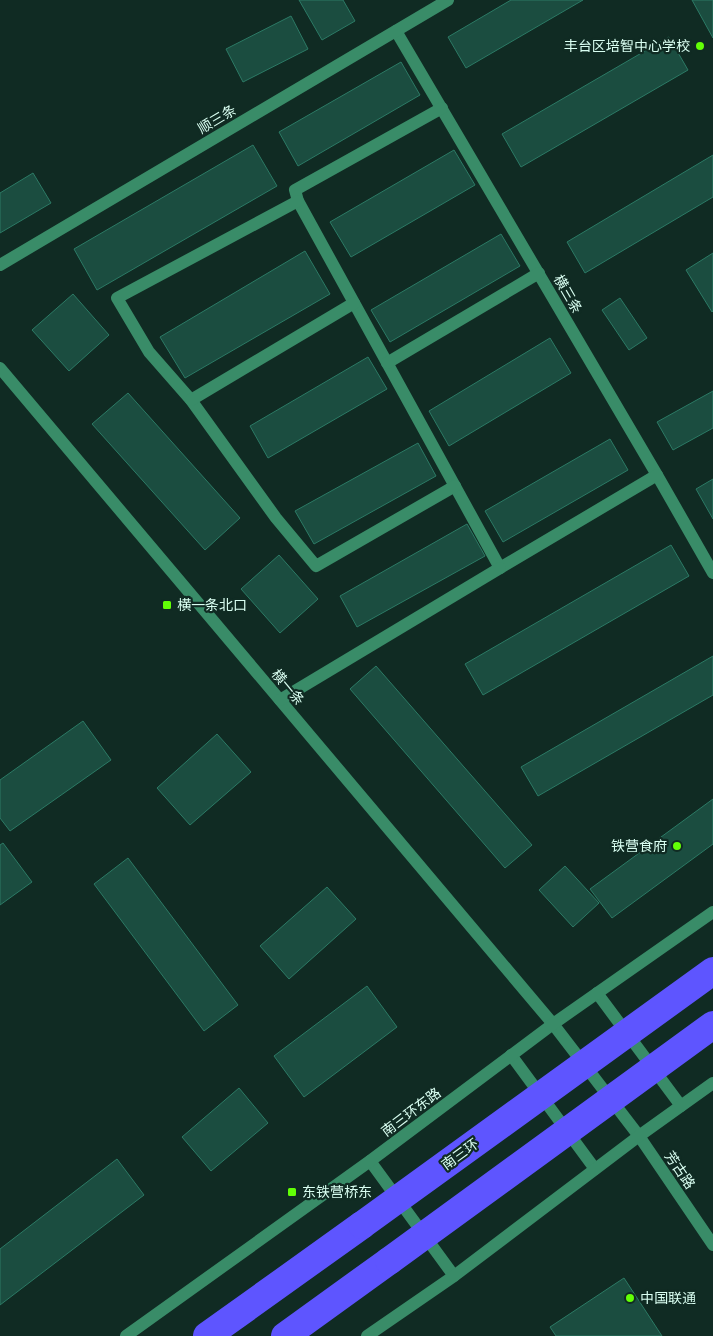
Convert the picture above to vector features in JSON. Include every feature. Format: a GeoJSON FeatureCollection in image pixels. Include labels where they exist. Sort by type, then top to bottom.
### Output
{"type":"FeatureCollection","features":[{"type":"Feature","properties":{"kind":"highway","name":"南三环"},"geometry":{"type":"LineString","coordinates":[[207,1336],[713,971]]}},
{"type":"Feature","properties":{"kind":"highway"},"geometry":{"type":"LineString","coordinates":[[285,1336],[713,1025]]}},
{"type":"Feature","properties":{"kind":"street","name":"顺三条"},"geometry":{"type":"LineString","coordinates":[[0,265],[448,0]]}},
{"type":"Feature","properties":{"kind":"street","name":"横三条"},"geometry":{"type":"LineString","coordinates":[[396,31],[713,573]]}},
{"type":"Feature","properties":{"kind":"street"},"geometry":{"type":"LineString","coordinates":[[442,108],[295,190],[298,201],[500,568]]}},
{"type":"Feature","properties":{"kind":"street"},"geometry":{"type":"LineString","coordinates":[[298,201],[117,298],[149,352],[191,400],[276,518],[316,566],[455,486]]}},
{"type":"Feature","properties":{"kind":"street"},"geometry":{"type":"LineString","coordinates":[[387,363],[538,273]]}},
{"type":"Feature","properties":{"kind":"street"},"geometry":{"type":"LineString","coordinates":[[191,400],[354,303]]}},
{"type":"Feature","properties":{"kind":"street","name":"横一条"},"geometry":{"type":"LineString","coordinates":[[0,368],[552,1024],[639,1136]]}},
{"type":"Feature","properties":{"kind":"street"},"geometry":{"type":"LineString","coordinates":[[280,700],[657,475]]}},
{"type":"Feature","properties":{"kind":"street","name":"南三环东路"},"geometry":{"type":"LineString","coordinates":[[126,1336],[370,1161],[552,1024],[713,912]]}},
{"type":"Feature","properties":{"kind":"street"},"geometry":{"type":"LineString","coordinates":[[597,993],[681,1106]]}},
{"type":"Feature","properties":{"kind":"street"},"geometry":{"type":"LineString","coordinates":[[511,1055],[595,1169]]}},
{"type":"Feature","properties":{"kind":"street"},"geometry":{"type":"LineString","coordinates":[[367,1336],[454,1276],[639,1136],[713,1084]]}},
{"type":"Feature","properties":{"kind":"street","name":"芳古路"},"geometry":{"type":"LineString","coordinates":[[639,1136],[713,1245]]}},
{"type":"Feature","properties":{"kind":"street"},"geometry":{"type":"LineString","coordinates":[[370,1161],[454,1276]]}},
{"type":"Feature","properties":{"kind":"building"},"geometry":{"type":"Polygon","coordinates":[[[299,0],[343,0],[355,21],[322,40],[299,0]]]}},
{"type":"Feature","properties":{"kind":"building"},"geometry":{"type":"Polygon","coordinates":[[[511,0],[583,0],[466,68],[448,37],[511,0]]]}},
{"type":"Feature","properties":{"kind":"building"},"geometry":{"type":"Polygon","coordinates":[[[692,0],[713,0],[713,38],[692,0]]]}},
{"type":"Feature","properties":{"kind":"building"},"geometry":{"type":"Polygon","coordinates":[[[291,16],[308,49],[243,82],[226,49],[291,16]]]}},
{"type":"Feature","properties":{"kind":"building"},"geometry":{"type":"Polygon","coordinates":[[[669,37],[688,70],[521,167],[502,134],[669,37]]]}},
{"type":"Feature","properties":{"kind":"building"},"geometry":{"type":"Polygon","coordinates":[[[401,62],[420,95],[298,166],[279,132],[401,62]]]}},
{"type":"Feature","properties":{"kind":"building"},"geometry":{"type":"Polygon","coordinates":[[[253,145],[277,186],[97,290],[74,249],[253,145]]]}},
{"type":"Feature","properties":{"kind":"building"},"geometry":{"type":"Polygon","coordinates":[[[454,150],[475,185],[351,257],[330,222],[454,150]]]}},
{"type":"Feature","properties":{"kind":"building"},"geometry":{"type":"Polygon","coordinates":[[[713,155],[713,197],[585,273],[567,242],[713,155]]]}},
{"type":"Feature","properties":{"kind":"building"},"geometry":{"type":"Polygon","coordinates":[[[33,173],[51,203],[0,233],[0,193],[33,173]]]}},
{"type":"Feature","properties":{"kind":"building"},"geometry":{"type":"Polygon","coordinates":[[[501,234],[520,266],[390,342],[371,310],[501,234]]]}},
{"type":"Feature","properties":{"kind":"building"},"geometry":{"type":"Polygon","coordinates":[[[305,251],[330,294],[185,378],[160,337],[305,251]]]}},
{"type":"Feature","properties":{"kind":"building"},"geometry":{"type":"Polygon","coordinates":[[[713,253],[713,311],[712,312],[686,270],[713,253]]]}},
{"type":"Feature","properties":{"kind":"building"},"geometry":{"type":"Polygon","coordinates":[[[73,294],[109,335],[69,371],[32,330],[73,294]]]}},
{"type":"Feature","properties":{"kind":"building"},"geometry":{"type":"Polygon","coordinates":[[[620,298],[647,338],[629,350],[602,310],[620,298]]]}},
{"type":"Feature","properties":{"kind":"building"},"geometry":{"type":"Polygon","coordinates":[[[550,338],[571,373],[449,446],[429,411],[550,338]]]}},
{"type":"Feature","properties":{"kind":"building"},"geometry":{"type":"Polygon","coordinates":[[[368,357],[387,389],[268,458],[250,426],[368,357]]]}},
{"type":"Feature","properties":{"kind":"building"},"geometry":{"type":"Polygon","coordinates":[[[713,391],[713,428],[673,450],[657,422],[713,391]]]}},
{"type":"Feature","properties":{"kind":"building"},"geometry":{"type":"Polygon","coordinates":[[[128,393],[240,518],[205,550],[92,424],[128,393]]]}},
{"type":"Feature","properties":{"kind":"building"},"geometry":{"type":"Polygon","coordinates":[[[610,439],[628,470],[503,542],[485,511],[610,439]]]}},
{"type":"Feature","properties":{"kind":"building"},"geometry":{"type":"Polygon","coordinates":[[[418,443],[436,476],[314,544],[295,511],[418,443]]]}},
{"type":"Feature","properties":{"kind":"building"},"geometry":{"type":"Polygon","coordinates":[[[713,479],[713,519],[696,489],[713,479]]]}},
{"type":"Feature","properties":{"kind":"building"},"geometry":{"type":"Polygon","coordinates":[[[467,524],[485,556],[357,627],[340,596],[467,524]]]}},
{"type":"Feature","properties":{"kind":"building"},"geometry":{"type":"Polygon","coordinates":[[[671,545],[689,576],[483,695],[465,664],[671,545]]]}},
{"type":"Feature","properties":{"kind":"building"},"geometry":{"type":"Polygon","coordinates":[[[279,555],[318,599],[280,633],[241,589],[279,555]]]}},
{"type":"Feature","properties":{"kind":"building"},"geometry":{"type":"Polygon","coordinates":[[[713,656],[713,695],[538,796],[521,767],[713,656]]]}},
{"type":"Feature","properties":{"kind":"building"},"geometry":{"type":"Polygon","coordinates":[[[376,666],[532,845],[505,868],[350,689],[376,666]]]}},
{"type":"Feature","properties":{"kind":"building"},"geometry":{"type":"Polygon","coordinates":[[[83,721],[111,760],[10,831],[0,818],[0,780],[83,721]]]}},
{"type":"Feature","properties":{"kind":"building"},"geometry":{"type":"Polygon","coordinates":[[[217,734],[251,772],[190,825],[157,788],[217,734]]]}},
{"type":"Feature","properties":{"kind":"building"},"geometry":{"type":"Polygon","coordinates":[[[713,799],[713,844],[612,918],[590,889],[713,799]]]}},
{"type":"Feature","properties":{"kind":"building"},"geometry":{"type":"Polygon","coordinates":[[[3,843],[32,882],[0,905],[0,845],[3,843]]]}},
{"type":"Feature","properties":{"kind":"building"},"geometry":{"type":"Polygon","coordinates":[[[128,858],[238,1005],[204,1031],[94,884],[128,858]]]}},
{"type":"Feature","properties":{"kind":"building"},"geometry":{"type":"Polygon","coordinates":[[[565,866],[599,903],[573,927],[539,890],[565,866]]]}},
{"type":"Feature","properties":{"kind":"building"},"geometry":{"type":"Polygon","coordinates":[[[327,887],[356,919],[289,979],[260,946],[327,887]]]}},
{"type":"Feature","properties":{"kind":"building"},"geometry":{"type":"Polygon","coordinates":[[[367,986],[397,1027],[304,1097],[274,1056],[367,986]]]}},
{"type":"Feature","properties":{"kind":"building"},"geometry":{"type":"Polygon","coordinates":[[[239,1088],[268,1123],[211,1171],[182,1137],[239,1088]]]}},
{"type":"Feature","properties":{"kind":"building"},"geometry":{"type":"Polygon","coordinates":[[[117,1159],[144,1195],[0,1305],[0,1249],[117,1159]]]}},
{"type":"Feature","properties":{"kind":"building"},"geometry":{"type":"Polygon","coordinates":[[[624,1278],[662,1336],[556,1336],[550,1327],[624,1278]]]}},
{"type":"Feature","properties":{"kind":"place","name":"丰台区培智中心学校"},"geometry":{"type":"Point","coordinates":[700,46]}},
{"type":"Feature","properties":{"kind":"place","name":"横一条北口"},"geometry":{"type":"Point","coordinates":[167,605]}},
{"type":"Feature","properties":{"kind":"place","name":"铁营食府"},"geometry":{"type":"Point","coordinates":[677,846]}},
{"type":"Feature","properties":{"kind":"place","name":"东铁营桥东"},"geometry":{"type":"Point","coordinates":[292,1192]}},
{"type":"Feature","properties":{"kind":"place","name":"中国联通"},"geometry":{"type":"Point","coordinates":[630,1298]}}]}
